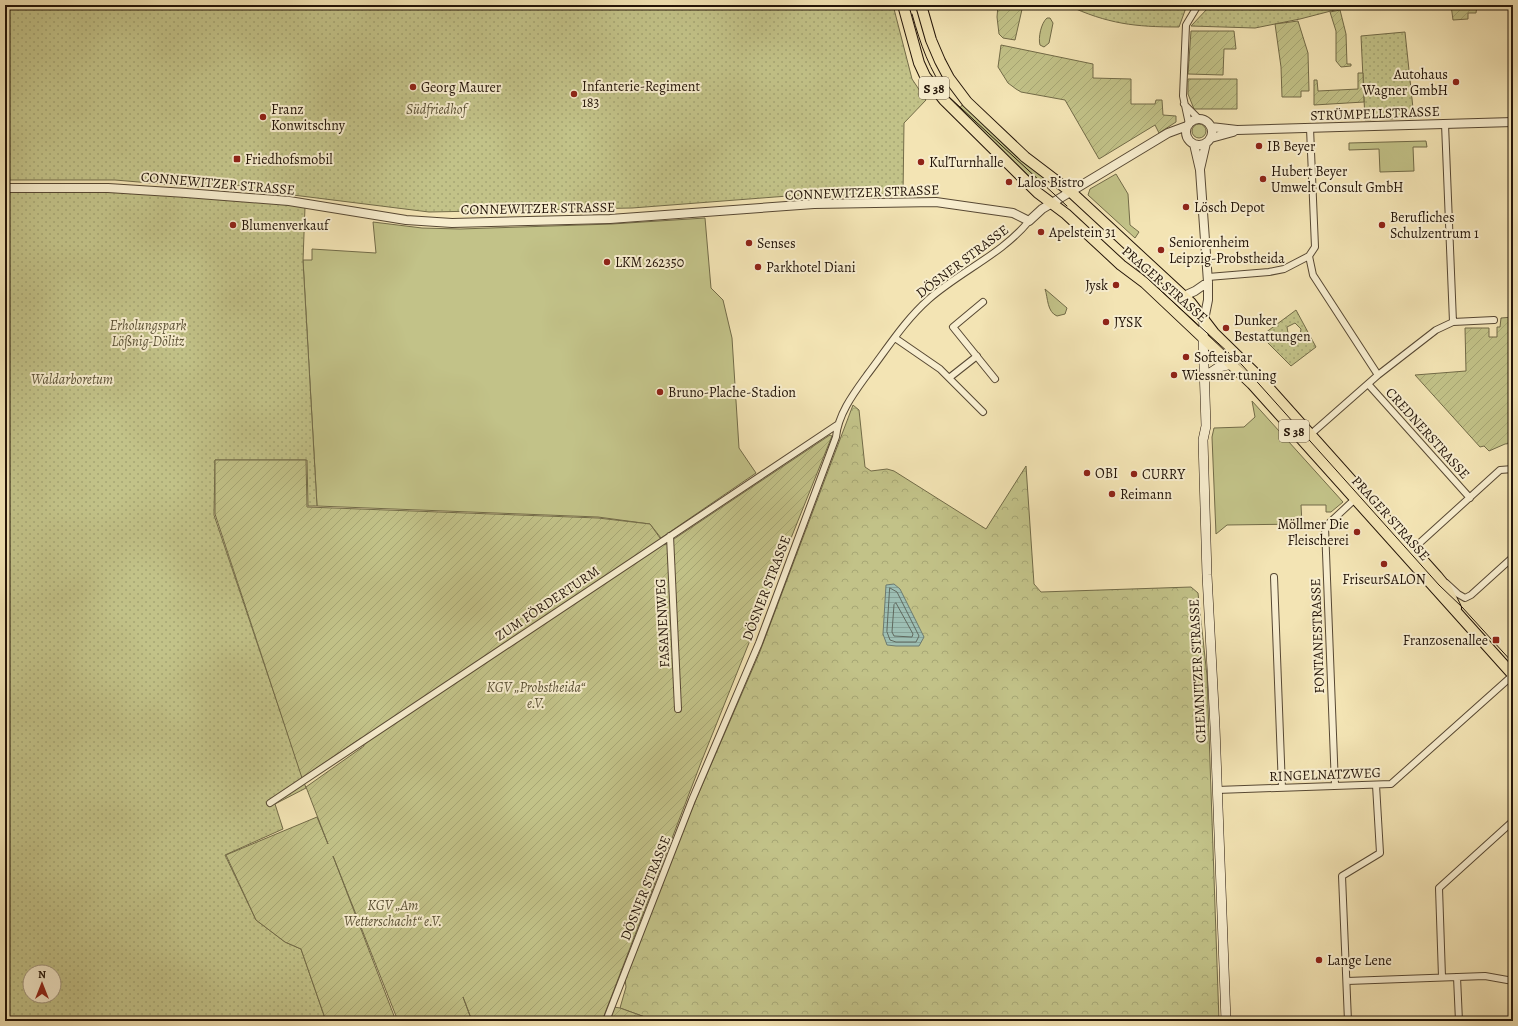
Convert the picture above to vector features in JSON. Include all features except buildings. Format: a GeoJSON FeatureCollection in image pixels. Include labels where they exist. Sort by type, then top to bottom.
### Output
{"type":"FeatureCollection","features":[{"type":"Feature","properties":{"kind":"main road","name":"PRAGER STRASSE"},"geometry":{"type":"LineString","coordinates":[[903,5],[919,63],[934,88],[998,155],[1203,336],[1232,364],[1355,498],[1513,675]]}},
{"type":"Feature","properties":{"kind":"main road","name":"PRAGER STRASSE"},"geometry":{"type":"LineString","coordinates":[[922,5],[931,40],[940,61],[949,78],[967,102],[1067,195],[1184,296],[1214,333],[1260,377],[1413,548],[1448,591],[1458,613]]}},
{"type":"Feature","properties":{"kind":"main road","name":"CHEMNITZER STRASSE"},"geometry":{"type":"LineString","coordinates":[[1204,320],[1206,568],[1226,1021]]}},
{"type":"Feature","properties":{"kind":"main road"},"geometry":{"type":"LineString","coordinates":[[1204,377],[1219,367],[1232,364]]}},
{"type":"Feature","properties":{"kind":"street"},"geometry":{"type":"LineString","coordinates":[[1187,137],[1188,125],[1184,104],[1186,25],[1198,5]]}},
{"type":"Feature","properties":{"kind":"street"},"geometry":{"type":"LineString","coordinates":[[1184,104],[1200,119],[1206,121],[1211,127],[1200,170]]}},
{"type":"Feature","properties":{"kind":"street"},"geometry":{"type":"LineString","coordinates":[[1029,221],[1042,208],[1067,195],[1168,133],[1200,119]]}},
{"type":"Feature","properties":{"kind":"street","name":"STRÜMPELLSTRASSE"},"geometry":{"type":"LineString","coordinates":[[1211,127],[1237,130],[1513,122]]}},
{"type":"Feature","properties":{"kind":"street"},"geometry":{"type":"LineString","coordinates":[[1445,124],[1453,322]]}},
{"type":"Feature","properties":{"kind":"street","name":"CREDNERSTRASSE"},"geometry":{"type":"LineString","coordinates":[[1310,128],[1315,247],[1309,256],[1313,275],[1378,376]]}},
{"type":"Feature","properties":{"kind":"street","name":"STRÜMPELLSTRASSE"},"geometry":{"type":"LineString","coordinates":[[1208,140],[1237,130]]}},
{"type":"Feature","properties":{"kind":"street"},"geometry":{"type":"LineString","coordinates":[[1168,133],[1187,137],[1194,144],[1200,170],[1208,279],[1208,300],[1204,320]]}},
{"type":"Feature","properties":{"kind":"street"},"geometry":{"type":"LineString","coordinates":[[1194,144],[1208,140]]}},
{"type":"Feature","properties":{"kind":"street","name":"CONNEWITZER STRASSE"},"geometry":{"type":"LineString","coordinates":[[5,188],[108,188],[186,193],[289,202],[406,220],[452,223],[610,219],[814,204],[936,202],[1013,213],[1029,221]]}},
{"type":"Feature","properties":{"kind":"street","name":"DÖSNER STRASSE"},"geometry":{"type":"LineString","coordinates":[[606,1021],[692,800],[759,643],[836,437],[837,425],[852,396],[896,338],[906,322],[929,299],[1016,238],[1029,221]]}},
{"type":"Feature","properties":{"kind":"street"},"geometry":{"type":"LineString","coordinates":[[1184,296],[1195,291],[1208,279],[1284,269],[1309,256]]}},
{"type":"Feature","properties":{"kind":"street"},"geometry":{"type":"LineString","coordinates":[[983,302],[953,327],[995,379]]}},
{"type":"Feature","properties":{"kind":"street"},"geometry":{"type":"LineString","coordinates":[[1311,434],[1368,384],[1424,338],[1453,322],[1494,320]]}},
{"type":"Feature","properties":{"kind":"street"},"geometry":{"type":"LineString","coordinates":[[896,338],[940,369],[982,412]]}},
{"type":"Feature","properties":{"kind":"street"},"geometry":{"type":"LineString","coordinates":[[949,378],[977,356]]}},
{"type":"Feature","properties":{"kind":"street","name":"CREDNERSTRASSE"},"geometry":{"type":"LineString","coordinates":[[1368,384],[1470,498]]}},
{"type":"Feature","properties":{"kind":"street","name":"ZUM FÖRDERTURM"},"geometry":{"type":"LineString","coordinates":[[270,803],[837,425]]}},
{"type":"Feature","properties":{"kind":"street"},"geometry":{"type":"LineString","coordinates":[[1413,548],[1500,470],[1513,469]]}},
{"type":"Feature","properties":{"kind":"street","name":"FONTANESTRASSE"},"geometry":{"type":"LineString","coordinates":[[1335,786],[1325,527],[1355,498]]}},
{"type":"Feature","properties":{"kind":"street","name":"FASANENWEG"},"geometry":{"type":"LineString","coordinates":[[670,536],[678,709]]}},
{"type":"Feature","properties":{"kind":"street"},"geometry":{"type":"LineString","coordinates":[[1437,576],[1465,598],[1471,595],[1513,557]]}},
{"type":"Feature","properties":{"kind":"street"},"geometry":{"type":"LineString","coordinates":[[1274,577],[1282,788]]}},
{"type":"Feature","properties":{"kind":"street","name":"RINGELNATZWEG"},"geometry":{"type":"LineString","coordinates":[[1217,790],[1391,784],[1513,675]]}},
{"type":"Feature","properties":{"kind":"street"},"geometry":{"type":"LineString","coordinates":[[1348,1021],[1342,876],[1380,853],[1376,785]]}},
{"type":"Feature","properties":{"kind":"street"},"geometry":{"type":"LineString","coordinates":[[1442,977],[1439,888],[1513,822]]}},
{"type":"Feature","properties":{"kind":"street"},"geometry":{"type":"LineString","coordinates":[[1346,981],[1457,976],[1485,976],[1513,981]]}},
{"type":"Feature","properties":{"kind":"street"},"geometry":{"type":"LineString","coordinates":[[1457,976],[1459,1021]]}},
{"type":"Feature","properties":{"kind":"green space","name":"Südfriedhof"},"geometry":{"type":"Polygon","coordinates":[[[5,5],[893,5],[912,79],[926,100],[904,123],[903,195],[843,196],[814,194],[632,208],[429,212],[245,189],[243,186],[236,185],[233,188],[198,187],[115,180],[5,180],[5,5]]]}},
{"type":"Feature","properties":{"kind":"green space"},"geometry":{"type":"Polygon","coordinates":[[[998,5],[1023,5],[1015,40],[1003,38],[999,34],[997,17],[998,5]]]}},
{"type":"Feature","properties":{"kind":"green space"},"geometry":{"type":"Polygon","coordinates":[[[1067,5],[1187,5],[1179,27],[1122,23],[1096,16],[1067,5]]]}},
{"type":"Feature","properties":{"kind":"green space"},"geometry":{"type":"Polygon","coordinates":[[[1215,5],[1354,5],[1300,19],[1255,28],[1191,26],[1208,8],[1215,5]]]}},
{"type":"Feature","properties":{"kind":"green space"},"geometry":{"type":"Polygon","coordinates":[[[1451,5],[1477,5],[1476,13],[1468,13],[1468,19],[1453,20],[1451,5]]]}},
{"type":"Feature","properties":{"kind":"green space"},"geometry":{"type":"Polygon","coordinates":[[[1340,10],[1346,34],[1347,64],[1351,64],[1351,66],[1341,67],[1336,61],[1336,31],[1330,12],[1340,10]]]}},
{"type":"Feature","properties":{"kind":"green space"},"geometry":{"type":"Polygon","coordinates":[[[1047,18],[1050,18],[1053,23],[1049,43],[1044,47],[1040,45],[1039,42],[1043,23],[1047,18]]]}},
{"type":"Feature","properties":{"kind":"green space"},"geometry":{"type":"Polygon","coordinates":[[[1298,21],[1308,53],[1309,91],[1301,91],[1301,97],[1282,97],[1281,67],[1275,24],[1298,21]]]}},
{"type":"Feature","properties":{"kind":"green space"},"geometry":{"type":"Polygon","coordinates":[[[1191,31],[1234,31],[1236,49],[1224,49],[1223,75],[1188,74],[1191,31]]]}},
{"type":"Feature","properties":{"kind":"green space"},"geometry":{"type":"Polygon","coordinates":[[[1405,32],[1414,118],[1365,120],[1361,36],[1405,32]]]}},
{"type":"Feature","properties":{"kind":"green space"},"geometry":{"type":"Polygon","coordinates":[[[1001,45],[1093,64],[1093,78],[1131,79],[1131,104],[1155,104],[1156,100],[1162,100],[1163,115],[1176,116],[1176,122],[1159,133],[1155,125],[1099,159],[1065,100],[1021,92],[1008,83],[998,67],[1001,45]]]}},
{"type":"Feature","properties":{"kind":"green space"},"geometry":{"type":"Polygon","coordinates":[[[1358,73],[1363,73],[1364,102],[1314,105],[1314,80],[1317,80],[1318,91],[1358,89],[1358,73]]]}},
{"type":"Feature","properties":{"kind":"green space"},"geometry":{"type":"Polygon","coordinates":[[[1188,79],[1237,79],[1237,109],[1194,109],[1188,94],[1188,79]]]}},
{"type":"Feature","properties":{"kind":"green space"},"geometry":{"type":"Polygon","coordinates":[[[963,104],[1048,179],[1041,187],[958,110],[963,104]]]}},
{"type":"Feature","properties":{"kind":"green space"},"geometry":{"type":"Polygon","coordinates":[[[1199,124],[1204,126],[1206,131],[1204,136],[1199,138],[1194,136],[1192,131],[1194,126],[1199,124]]]}},
{"type":"Feature","properties":{"kind":"green space"},"geometry":{"type":"Polygon","coordinates":[[[1426,141],[1427,147],[1413,147],[1414,171],[1380,172],[1379,149],[1349,150],[1349,143],[1426,141]]]}},
{"type":"Feature","properties":{"kind":"green space"},"geometry":{"type":"Polygon","coordinates":[[[1116,174],[1128,194],[1130,225],[1139,232],[1135,238],[1088,195],[1090,189],[1116,174]]]}},
{"type":"Feature","properties":{"kind":"green space","name":"Erholungspark Lößnig-Dölitz"},"geometry":{"type":"Polygon","coordinates":[[[5,188],[108,188],[235,198],[305,207],[303,261],[317,506],[308,506],[307,460],[215,460],[214,515],[306,788],[275,804],[283,829],[225,855],[256,920],[285,942],[301,949],[326,1021],[5,1021],[5,188]]]}},
{"type":"Feature","properties":{"kind":"green space"},"geometry":{"type":"Polygon","coordinates":[[[705,218],[711,288],[723,300],[732,338],[739,448],[756,473],[661,538],[650,524],[598,517],[317,506],[303,260],[312,260],[312,249],[376,253],[373,222],[422,228],[460,229],[612,224],[705,218]]]}},
{"type":"Feature","properties":{"kind":"green space"},"geometry":{"type":"Polygon","coordinates":[[[1045,289],[1067,308],[1065,314],[1057,316],[1051,311],[1045,289]]]}},
{"type":"Feature","properties":{"kind":"green space"},"geometry":{"type":"Polygon","coordinates":[[[1296,310],[1316,347],[1291,366],[1261,336],[1296,310]],[[1295,323],[1287,327],[1289,339],[1295,344],[1299,342],[1301,329],[1295,323]]]}},
{"type":"Feature","properties":{"kind":"green space"},"geometry":{"type":"Polygon","coordinates":[[[1513,317],[1513,443],[1505,444],[1489,451],[1484,446],[1480,447],[1415,375],[1466,371],[1465,328],[1489,328],[1489,337],[1497,337],[1497,327],[1500,327],[1501,318],[1513,317]]]}},
{"type":"Feature","properties":{"kind":"green space"},"geometry":{"type":"Polygon","coordinates":[[[1252,401],[1343,502],[1331,512],[1326,512],[1326,505],[1301,505],[1302,524],[1227,525],[1216,534],[1212,437],[1214,428],[1244,427],[1255,417],[1252,401]]]}},
{"type":"Feature","properties":{"kind":"green space"},"geometry":{"type":"Polygon","coordinates":[[[853,405],[859,410],[865,467],[871,471],[887,469],[894,471],[986,529],[1026,466],[1034,584],[1041,592],[1191,587],[1198,593],[1207,676],[1219,1021],[656,1021],[620,1008],[626,987],[625,979],[688,818],[759,654],[853,405]]]}},
{"type":"Feature","properties":{"kind":"green space","name":"KGV „Probstheida“ e.V."},"geometry":{"type":"Polygon","coordinates":[[[830,435],[832,436],[702,760],[602,1021],[398,1021],[333,856],[396,1021],[326,1021],[301,949],[285,942],[256,920],[226,855],[317,817],[328,844],[306,787],[364,746],[361,738],[302,778],[215,514],[215,460],[306,460],[307,507],[598,518],[650,524],[665,545],[830,435]]]}},
{"type":"Feature","properties":{"kind":"green space"},"geometry":{"type":"Polygon","coordinates":[[[614,1007],[620,1008],[656,1021],[610,1021],[614,1007]]]}},
{"type":"Feature","properties":{"kind":"water"},"geometry":{"type":"Polygon","coordinates":[[[894,584],[900,589],[924,637],[919,646],[887,645],[883,634],[886,585],[894,584]]]}},
{"type":"Feature","properties":{"kind":"tram line"},"geometry":{"type":"LineString","coordinates":[[912,14],[926,57],[948,96],[1067,206]]}},
{"type":"Feature","properties":{"kind":"tram line"},"geometry":{"type":"LineString","coordinates":[[1136,268],[1242,365],[1439,585],[1462,607],[1513,663]]}},
{"type":"Feature","properties":{"kind":"place","name":"Autohaus Wagner GmbH"},"geometry":{"type":"Point","coordinates":[1456,82]}},
{"type":"Feature","properties":{"kind":"place","name":"Georg Maurer"},"geometry":{"type":"Point","coordinates":[413,87]}},
{"type":"Feature","properties":{"kind":"place","name":"Infanterie-Regiment 183"},"geometry":{"type":"Point","coordinates":[574,94]}},
{"type":"Feature","properties":{"kind":"place","name":"Franz Konwitschny"},"geometry":{"type":"Point","coordinates":[263,117]}},
{"type":"Feature","properties":{"kind":"place","name":"IB Beyer"},"geometry":{"type":"Point","coordinates":[1259,146]}},
{"type":"Feature","properties":{"kind":"place","name":"Friedhofsmobil"},"geometry":{"type":"Point","coordinates":[237,159]}},
{"type":"Feature","properties":{"kind":"place","name":"KulTurnhalle"},"geometry":{"type":"Point","coordinates":[921,162]}},
{"type":"Feature","properties":{"kind":"place","name":"Hubert Beyer Umwelt Consult GmbH"},"geometry":{"type":"Point","coordinates":[1263,179]}},
{"type":"Feature","properties":{"kind":"place","name":"Lalos Bistro"},"geometry":{"type":"Point","coordinates":[1009,182]}},
{"type":"Feature","properties":{"kind":"place","name":"Lösch Depot"},"geometry":{"type":"Point","coordinates":[1186,207]}},
{"type":"Feature","properties":{"kind":"place","name":"Blumenverkauf"},"geometry":{"type":"Point","coordinates":[233,225]}},
{"type":"Feature","properties":{"kind":"place","name":"Berufliches Schulzentrum 1"},"geometry":{"type":"Point","coordinates":[1382,225]}},
{"type":"Feature","properties":{"kind":"place","name":"Apelstein 31"},"geometry":{"type":"Point","coordinates":[1041,232]}},
{"type":"Feature","properties":{"kind":"place","name":"Senses"},"geometry":{"type":"Point","coordinates":[749,243]}},
{"type":"Feature","properties":{"kind":"place","name":"Seniorenheim Leipzig-Probstheida"},"geometry":{"type":"Point","coordinates":[1161,250]}},
{"type":"Feature","properties":{"kind":"place","name":"LKM 262350"},"geometry":{"type":"Point","coordinates":[607,262]}},
{"type":"Feature","properties":{"kind":"place","name":"Parkhotel Diani"},"geometry":{"type":"Point","coordinates":[758,267]}},
{"type":"Feature","properties":{"kind":"place","name":"Jysk"},"geometry":{"type":"Point","coordinates":[1116,285]}},
{"type":"Feature","properties":{"kind":"place","name":"JYSK"},"geometry":{"type":"Point","coordinates":[1106,322]}},
{"type":"Feature","properties":{"kind":"place","name":"Dunker Bestattungen"},"geometry":{"type":"Point","coordinates":[1226,328]}},
{"type":"Feature","properties":{"kind":"place","name":"Softeisbar"},"geometry":{"type":"Point","coordinates":[1186,357]}},
{"type":"Feature","properties":{"kind":"place","name":"Wiessner tuning"},"geometry":{"type":"Point","coordinates":[1174,375]}},
{"type":"Feature","properties":{"kind":"place","name":"Bruno-Plache-Stadion"},"geometry":{"type":"Point","coordinates":[660,392]}},
{"type":"Feature","properties":{"kind":"place","name":"OBI"},"geometry":{"type":"Point","coordinates":[1087,473]}},
{"type":"Feature","properties":{"kind":"place","name":"CURRY"},"geometry":{"type":"Point","coordinates":[1134,474]}},
{"type":"Feature","properties":{"kind":"place","name":"Reimann"},"geometry":{"type":"Point","coordinates":[1112,494]}},
{"type":"Feature","properties":{"kind":"place","name":"Möllmer Die Fleischerei"},"geometry":{"type":"Point","coordinates":[1357,532]}},
{"type":"Feature","properties":{"kind":"place","name":"FriseurSALON"},"geometry":{"type":"Point","coordinates":[1384,564]}},
{"type":"Feature","properties":{"kind":"place","name":"Franzosenallee"},"geometry":{"type":"Point","coordinates":[1496,640]}},
{"type":"Feature","properties":{"kind":"place","name":"Lange Lene"},"geometry":{"type":"Point","coordinates":[1319,960]}},
{"type":"Feature","properties":{"kind":"park label","name":"Waldarboretum"},"geometry":{"type":"Point","coordinates":[72,379]}},
{"type":"Feature","properties":{"kind":"park label","name":"KGV „Am Wetterschacht“ e.V."},"geometry":{"type":"Point","coordinates":[393,914]}}]}
